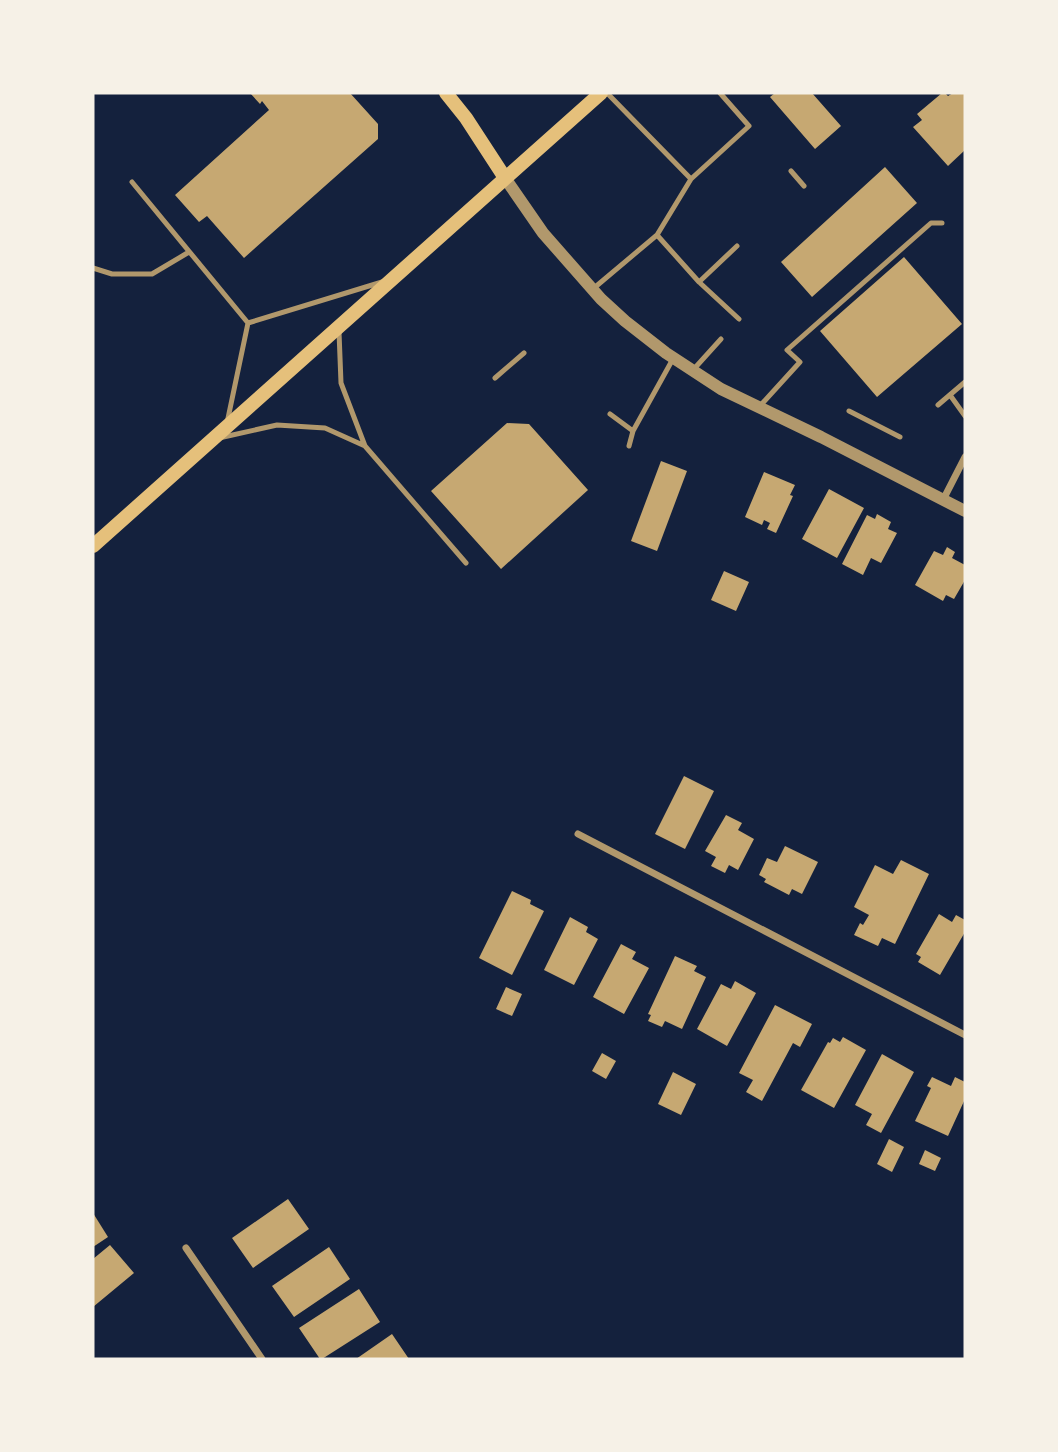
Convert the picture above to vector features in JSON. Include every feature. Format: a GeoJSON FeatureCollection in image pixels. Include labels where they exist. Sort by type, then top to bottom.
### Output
{"type":"FeatureCollection","features":[{"type":"Feature","properties":{"kind":"main road"},"geometry":{"type":"LineString","coordinates":[[446,93],[466,118],[505,178]]}},
{"type":"Feature","properties":{"kind":"main road"},"geometry":{"type":"LineString","coordinates":[[93,546],[601,93]]}},
{"type":"Feature","properties":{"kind":"street"},"geometry":{"type":"LineString","coordinates":[[505,178],[543,233],[593,290],[625,321],[674,357],[722,389],[965,511]]}},
{"type":"Feature","properties":{"kind":"street"},"geometry":{"type":"LineString","coordinates":[[943,500],[965,457]]}},
{"type":"Feature","properties":{"kind":"street"},"geometry":{"type":"LineString","coordinates":[[578,834],[965,1035]]}},
{"type":"Feature","properties":{"kind":"street"},"geometry":{"type":"LineString","coordinates":[[186,1248],[262,1359]]}},
{"type":"Feature","properties":{"kind":"lane"},"geometry":{"type":"LineString","coordinates":[[607,93],[691,179]]}},
{"type":"Feature","properties":{"kind":"lane"},"geometry":{"type":"LineString","coordinates":[[593,290],[657,235],[691,179],[749,126],[720,93]]}},
{"type":"Feature","properties":{"kind":"lane"},"geometry":{"type":"LineString","coordinates":[[791,172],[804,186]]}},
{"type":"Feature","properties":{"kind":"lane"},"geometry":{"type":"LineString","coordinates":[[132,182],[248,323]]}},
{"type":"Feature","properties":{"kind":"lane"},"geometry":{"type":"LineString","coordinates":[[758,407],[800,362],[787,350],[931,223],[942,223]]}},
{"type":"Feature","properties":{"kind":"lane"},"geometry":{"type":"LineString","coordinates":[[657,235],[699,282],[739,319]]}},
{"type":"Feature","properties":{"kind":"lane"},"geometry":{"type":"LineString","coordinates":[[699,282],[737,246]]}},
{"type":"Feature","properties":{"kind":"lane"},"geometry":{"type":"LineString","coordinates":[[93,268],[112,274],[152,274],[188,252]]}},
{"type":"Feature","properties":{"kind":"lane"},"geometry":{"type":"LineString","coordinates":[[248,323],[393,278]]}},
{"type":"Feature","properties":{"kind":"lane"},"geometry":{"type":"LineString","coordinates":[[226,427],[248,323]]}},
{"type":"Feature","properties":{"kind":"lane"},"geometry":{"type":"LineString","coordinates":[[338,327],[341,383],[365,446],[466,563]]}},
{"type":"Feature","properties":{"kind":"lane"},"geometry":{"type":"LineString","coordinates":[[693,370],[721,339]]}},
{"type":"Feature","properties":{"kind":"lane"},"geometry":{"type":"LineString","coordinates":[[495,378],[524,353]]}},
{"type":"Feature","properties":{"kind":"lane"},"geometry":{"type":"LineString","coordinates":[[629,446],[633,431],[674,357]]}},
{"type":"Feature","properties":{"kind":"lane"},"geometry":{"type":"LineString","coordinates":[[937,405],[965,382]]}},
{"type":"Feature","properties":{"kind":"lane"},"geometry":{"type":"LineString","coordinates":[[950,395],[965,416]]}},
{"type":"Feature","properties":{"kind":"lane"},"geometry":{"type":"LineString","coordinates":[[849,411],[900,437]]}},
{"type":"Feature","properties":{"kind":"lane"},"geometry":{"type":"LineString","coordinates":[[610,414],[633,431]]}},
{"type":"Feature","properties":{"kind":"lane"},"geometry":{"type":"LineString","coordinates":[[211,440],[277,425],[325,428],[365,446]]}},
{"type":"Feature","properties":{"kind":"building"},"geometry":{"type":"Polygon","coordinates":[[[250,93],[350,93],[378,124],[378,139],[244,258],[207,216],[199,222],[175,195],[269,110],[250,93]]]}},
{"type":"Feature","properties":{"kind":"building"},"geometry":{"type":"Polygon","coordinates":[[[775,93],[812,93],[841,126],[815,149],[770,97],[775,93]]]}},
{"type":"Feature","properties":{"kind":"building"},"geometry":{"type":"Polygon","coordinates":[[[942,93],[948,96],[965,93],[965,150],[948,166],[913,127],[922,120],[917,114],[942,93]]]}},
{"type":"Feature","properties":{"kind":"building"},"geometry":{"type":"Polygon","coordinates":[[[885,167],[917,203],[812,297],[781,262],[885,167]]]}},
{"type":"Feature","properties":{"kind":"building"},"geometry":{"type":"Polygon","coordinates":[[[904,257],[962,324],[877,397],[820,331],[904,257]]]}},
{"type":"Feature","properties":{"kind":"building"},"geometry":{"type":"Polygon","coordinates":[[[507,423],[529,424],[588,490],[501,569],[431,491],[507,423]]]}},
{"type":"Feature","properties":{"kind":"building"},"geometry":{"type":"Polygon","coordinates":[[[661,461],[687,471],[657,551],[631,541],[661,461]]]}},
{"type":"Feature","properties":{"kind":"building"},"geometry":{"type":"Polygon","coordinates":[[[764,472],[795,485],[790,495],[793,496],[776,533],[767,529],[770,523],[764,520],[762,525],[745,517],[764,472]]]}},
{"type":"Feature","properties":{"kind":"building"},"geometry":{"type":"Polygon","coordinates":[[[829,489],[864,508],[837,558],[802,539],[829,489]]]}},
{"type":"Feature","properties":{"kind":"building"},"geometry":{"type":"Polygon","coordinates":[[[877,514],[891,522],[888,529],[897,533],[881,563],[871,558],[863,575],[842,564],[867,515],[875,519],[877,514]]]}},
{"type":"Feature","properties":{"kind":"building"},"geometry":{"type":"Polygon","coordinates":[[[947,547],[955,552],[952,558],[965,565],[965,580],[954,599],[946,595],[943,601],[915,585],[934,551],[943,555],[947,547]]]}},
{"type":"Feature","properties":{"kind":"building"},"geometry":{"type":"Polygon","coordinates":[[[724,571],[749,582],[736,611],[711,600],[724,571]]]}},
{"type":"Feature","properties":{"kind":"building"},"geometry":{"type":"Polygon","coordinates":[[[684,776],[714,791],[685,849],[655,834],[684,776]]]}},
{"type":"Feature","properties":{"kind":"building"},"geometry":{"type":"Polygon","coordinates":[[[726,815],[742,823],[738,830],[754,839],[738,870],[729,865],[725,873],[711,866],[716,857],[705,851],[726,815]]]}},
{"type":"Feature","properties":{"kind":"building"},"geometry":{"type":"Polygon","coordinates":[[[785,846],[818,862],[802,894],[792,889],[789,895],[764,882],[766,879],[759,875],[767,858],[777,862],[785,846]]]}},
{"type":"Feature","properties":{"kind":"building"},"geometry":{"type":"Polygon","coordinates":[[[901,860],[929,874],[895,944],[882,938],[878,946],[854,935],[860,923],[863,925],[869,915],[854,907],[875,865],[893,874],[901,860]]]}},
{"type":"Feature","properties":{"kind":"building"},"geometry":{"type":"Polygon","coordinates":[[[512,891],[531,900],[530,904],[544,911],[512,975],[479,958],[512,891]]]}},
{"type":"Feature","properties":{"kind":"building"},"geometry":{"type":"Polygon","coordinates":[[[939,914],[952,922],[956,915],[965,920],[965,932],[940,975],[918,962],[921,957],[916,954],[939,914]]]}},
{"type":"Feature","properties":{"kind":"building"},"geometry":{"type":"Polygon","coordinates":[[[570,917],[588,927],[586,932],[598,939],[574,985],[544,970],[570,917]]]}},
{"type":"Feature","properties":{"kind":"building"},"geometry":{"type":"Polygon","coordinates":[[[621,944],[636,952],[632,959],[649,968],[624,1014],[593,997],[621,944]]]}},
{"type":"Feature","properties":{"kind":"building"},"geometry":{"type":"Polygon","coordinates":[[[675,956],[697,966],[694,971],[706,977],[682,1029],[665,1021],[662,1027],[648,1021],[651,1015],[648,1014],[675,956]]]}},
{"type":"Feature","properties":{"kind":"building"},"geometry":{"type":"Polygon","coordinates":[[[735,981],[756,993],[727,1046],[697,1029],[721,984],[731,989],[735,981]]]}},
{"type":"Feature","properties":{"kind":"building"},"geometry":{"type":"Polygon","coordinates":[[[506,987],[522,994],[512,1016],[496,1009],[506,987]]]}},
{"type":"Feature","properties":{"kind":"building"},"geometry":{"type":"Polygon","coordinates":[[[775,1005],[812,1024],[800,1047],[793,1043],[762,1101],[746,1092],[753,1080],[739,1073],[775,1005]]]}},
{"type":"Feature","properties":{"kind":"building"},"geometry":{"type":"Polygon","coordinates":[[[843,1037],[866,1050],[834,1108],[801,1090],[828,1042],[833,1038],[840,1042],[843,1037]]]}},
{"type":"Feature","properties":{"kind":"building"},"geometry":{"type":"Polygon","coordinates":[[[602,1053],[616,1061],[606,1079],[592,1071],[602,1053]]]}},
{"type":"Feature","properties":{"kind":"building"},"geometry":{"type":"Polygon","coordinates":[[[882,1054],[914,1072],[881,1133],[866,1125],[872,1114],[855,1105],[882,1054]]]}},
{"type":"Feature","properties":{"kind":"building"},"geometry":{"type":"Polygon","coordinates":[[[673,1072],[696,1084],[681,1115],[658,1104],[673,1072]]]}},
{"type":"Feature","properties":{"kind":"building"},"geometry":{"type":"Polygon","coordinates":[[[932,1077],[951,1086],[955,1077],[965,1082],[965,1099],[948,1136],[915,1121],[931,1088],[927,1086],[932,1077]]]}},
{"type":"Feature","properties":{"kind":"building"},"geometry":{"type":"Polygon","coordinates":[[[889,1139],[904,1147],[892,1172],[877,1164],[889,1139]]]}},
{"type":"Feature","properties":{"kind":"building"},"geometry":{"type":"Polygon","coordinates":[[[925,1150],[941,1158],[935,1171],[919,1164],[925,1150]]]}},
{"type":"Feature","properties":{"kind":"building"},"geometry":{"type":"Polygon","coordinates":[[[288,1199],[309,1229],[253,1268],[232,1238],[288,1199]]]}},
{"type":"Feature","properties":{"kind":"building"},"geometry":{"type":"Polygon","coordinates":[[[93,1213],[108,1237],[93,1247],[93,1213]]]}},
{"type":"Feature","properties":{"kind":"building"},"geometry":{"type":"Polygon","coordinates":[[[110,1245],[134,1273],[93,1307],[93,1259],[110,1245]]]}},
{"type":"Feature","properties":{"kind":"building"},"geometry":{"type":"Polygon","coordinates":[[[329,1247],[350,1279],[294,1317],[272,1286],[329,1247]]]}},
{"type":"Feature","properties":{"kind":"building"},"geometry":{"type":"Polygon","coordinates":[[[359,1289],[380,1322],[320,1359],[299,1328],[359,1289]]]}},
{"type":"Feature","properties":{"kind":"building"},"geometry":{"type":"Polygon","coordinates":[[[392,1334],[409,1359],[356,1359],[392,1334]]]}}]}
